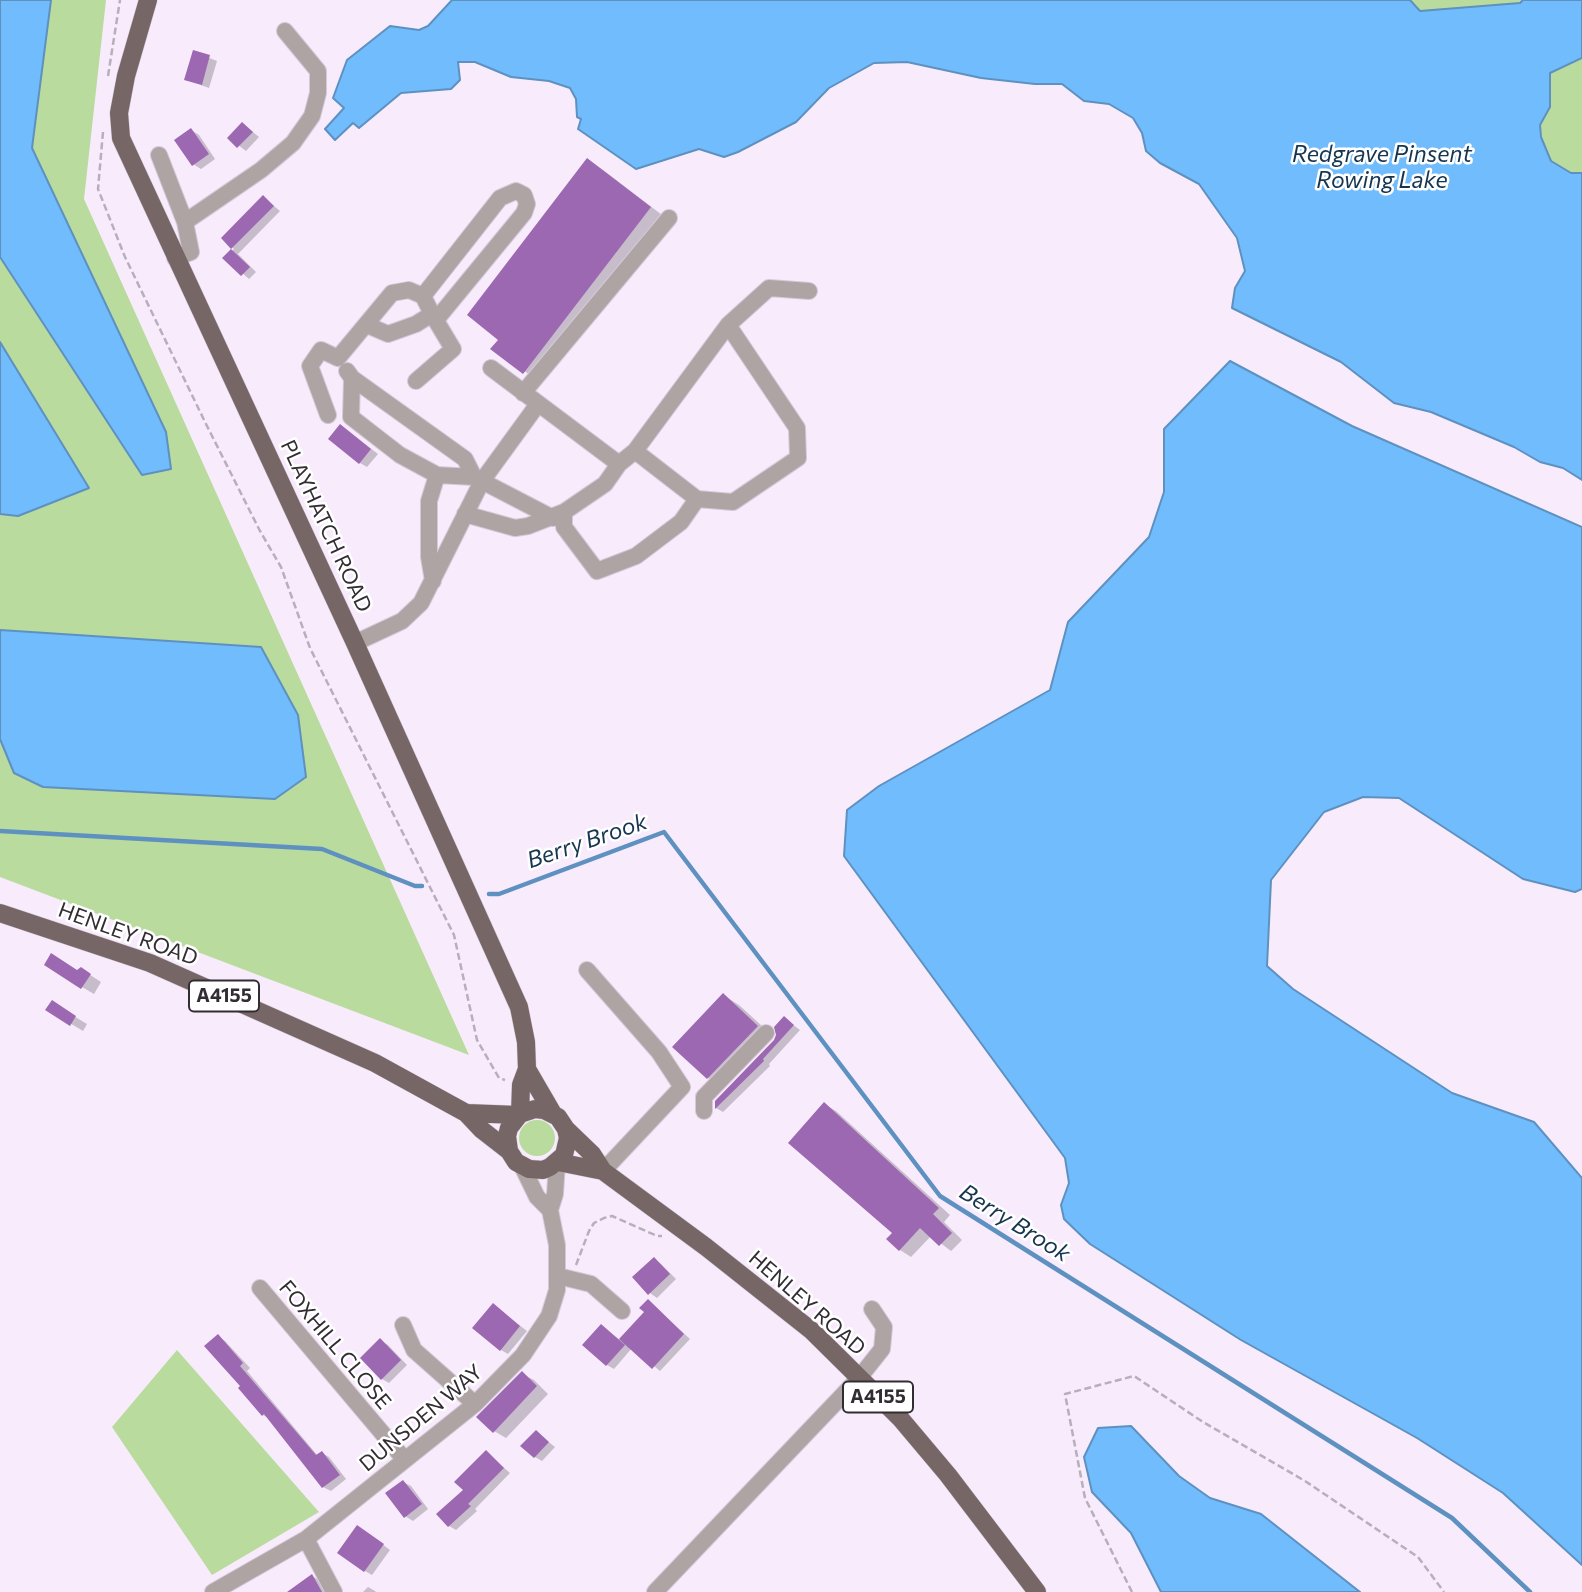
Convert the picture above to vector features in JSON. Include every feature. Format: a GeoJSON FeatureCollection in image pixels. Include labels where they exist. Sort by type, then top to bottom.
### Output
{"type":"FeatureCollection","features":[{"type":"Feature","properties":{"kind":"main road","name":"PLAYHATCH ROAD"},"geometry":{"type":"LineString","coordinates":[[148,0],[126,76],[119,113],[121,138],[355,643],[515,997],[523,1023],[524,1077],[519,1115]]}},
{"type":"Feature","properties":{"kind":"main road","name":"HENLEY ROAD"},"geometry":{"type":"LineString","coordinates":[[0,913],[150,963],[374,1063],[466,1113],[509,1152]]}},
{"type":"Feature","properties":{"kind":"main road","name":"PLAYHATCH ROAD"},"geometry":{"type":"LineString","coordinates":[[524,1077],[552,1112]]}},
{"type":"Feature","properties":{"kind":"main road"},"geometry":{"type":"LineString","coordinates":[[535,1109],[552,1112],[563,1122],[567,1147],[557,1163],[543,1170],[522,1166],[509,1152],[507,1136],[513,1121],[519,1115],[535,1109]]}},
{"type":"Feature","properties":{"kind":"main road","name":"HENLEY ROAD"},"geometry":{"type":"LineString","coordinates":[[466,1113],[519,1115]]}},
{"type":"Feature","properties":{"kind":"main road","name":"HENLEY ROAD"},"geometry":{"type":"LineString","coordinates":[[566,1129],[592,1154],[603,1171],[812,1331],[900,1418],[948,1475],[1037,1592]]}},
{"type":"Feature","properties":{"kind":"main road","name":"HENLEY ROAD"},"geometry":{"type":"LineString","coordinates":[[557,1163],[603,1171]]}},
{"type":"Feature","properties":{"kind":"street"},"geometry":{"type":"LineString","coordinates":[[185,222],[272,161],[293,143],[312,116],[318,93],[318,71],[285,31]]}},
{"type":"Feature","properties":{"kind":"street"},"geometry":{"type":"LineString","coordinates":[[159,155],[185,222],[191,252],[175,258]]}},
{"type":"Feature","properties":{"kind":"street"},"geometry":{"type":"LineString","coordinates":[[367,326],[388,334],[434,317],[524,213],[527,204],[524,195],[516,191],[500,198],[423,296]]}},
{"type":"Feature","properties":{"kind":"street"},"geometry":{"type":"LineString","coordinates":[[523,393],[669,218]]}},
{"type":"Feature","properties":{"kind":"street"},"geometry":{"type":"LineString","coordinates":[[465,514],[515,528],[559,515],[605,484],[619,464],[635,451],[728,325],[769,288],[809,291]]}},
{"type":"Feature","properties":{"kind":"street"},"geometry":{"type":"LineString","coordinates":[[338,358],[392,293],[409,290],[423,296],[453,349],[416,381]]}},
{"type":"Feature","properties":{"kind":"street"},"geometry":{"type":"LineString","coordinates":[[635,451],[697,499],[733,502],[798,458],[797,428],[728,325]]}},
{"type":"Feature","properties":{"kind":"street"},"geometry":{"type":"LineString","coordinates":[[328,415],[310,366],[321,350],[338,358],[352,378],[465,459],[478,479]]}},
{"type":"Feature","properties":{"kind":"street"},"geometry":{"type":"LineString","coordinates":[[491,368],[619,464]]}},
{"type":"Feature","properties":{"kind":"street"},"geometry":{"type":"LineString","coordinates":[[352,378],[351,417],[400,455],[437,475],[478,479],[559,515],[564,527],[597,570],[636,556],[681,522],[697,499]]}},
{"type":"Feature","properties":{"kind":"street"},"geometry":{"type":"LineString","coordinates":[[355,643],[402,621],[421,603],[465,514],[478,479],[538,404]]}},
{"type":"Feature","properties":{"kind":"street"},"geometry":{"type":"LineString","coordinates":[[433,581],[429,557],[429,501],[437,475]]}},
{"type":"Feature","properties":{"kind":"street"},"geometry":{"type":"LineString","coordinates":[[587,970],[659,1052],[682,1087],[603,1171]]}},
{"type":"Feature","properties":{"kind":"street"},"geometry":{"type":"LineString","coordinates":[[704,1111],[704,1097],[766,1032]]}},
{"type":"Feature","properties":{"kind":"street","name":"DUNSDEN WAY"},"geometry":{"type":"LineString","coordinates":[[213,1592],[306,1539],[475,1404],[523,1355],[549,1316],[557,1290],[565,1277],[550,1210],[555,1194],[557,1163]]}},
{"type":"Feature","properties":{"kind":"street","name":"DUNSDEN WAY"},"geometry":{"type":"LineString","coordinates":[[522,1166],[537,1198],[550,1210]]}},
{"type":"Feature","properties":{"kind":"street"},"geometry":{"type":"LineString","coordinates":[[565,1277],[591,1284],[622,1311]]}},
{"type":"Feature","properties":{"kind":"street","name":"FOXHILL CLOSE"},"geometry":{"type":"LineString","coordinates":[[260,1288],[405,1460]]}},
{"type":"Feature","properties":{"kind":"street"},"geometry":{"type":"LineString","coordinates":[[655,1592],[859,1378],[882,1349],[884,1328],[872,1309]]}},
{"type":"Feature","properties":{"kind":"street"},"geometry":{"type":"LineString","coordinates":[[402,1325],[414,1350],[475,1404]]}},
{"type":"Feature","properties":{"kind":"street"},"geometry":{"type":"LineString","coordinates":[[306,1539],[334,1592]]}},
{"type":"Feature","properties":{"kind":"path"},"geometry":{"type":"LineString","coordinates":[[107,81],[120,0]]}},
{"type":"Feature","properties":{"kind":"path"},"geometry":{"type":"LineString","coordinates":[[103,133],[98,189],[125,257],[206,424],[281,567],[310,648],[454,934],[477,1040],[499,1078],[524,1077]]}},
{"type":"Feature","properties":{"kind":"path"},"geometry":{"type":"LineString","coordinates":[[565,1277],[594,1223],[604,1218],[612,1216],[657,1236],[687,1233]]}},
{"type":"Feature","properties":{"kind":"path"},"geometry":{"type":"LineString","coordinates":[[1132,1592],[1112,1557],[1085,1498],[1065,1394],[1134,1376],[1203,1422],[1305,1481],[1418,1557],[1444,1592]]}},
{"type":"Feature","properties":{"kind":"green space"},"geometry":{"type":"Polygon","coordinates":[[[0,0],[106,0],[84,199],[469,1055],[0,877],[0,0]]]}},
{"type":"Feature","properties":{"kind":"green space"},"geometry":{"type":"Polygon","coordinates":[[[1410,0],[1523,0],[1520,3],[1419,11],[1410,0]]]}},
{"type":"Feature","properties":{"kind":"green space"},"geometry":{"type":"Polygon","coordinates":[[[1582,58],[1582,173],[1571,173],[1551,161],[1541,137],[1540,125],[1550,107],[1550,72],[1582,58]]]}},
{"type":"Feature","properties":{"kind":"green space"},"geometry":{"type":"Polygon","coordinates":[[[537,1120],[550,1125],[555,1138],[550,1151],[537,1156],[524,1151],[519,1138],[524,1125],[537,1120]]]}},
{"type":"Feature","properties":{"kind":"green space"},"geometry":{"type":"Polygon","coordinates":[[[177,1350],[319,1512],[212,1575],[112,1427],[177,1350]]]}},
{"type":"Feature","properties":{"kind":"water"},"geometry":{"type":"Polygon","coordinates":[[[0,0],[51,0],[32,148],[166,432],[171,469],[142,475],[0,257],[0,0]]]}},
{"type":"Feature","properties":{"kind":"water","name":"Redgrave Pinsent Rowing Lake"},"geometry":{"type":"Polygon","coordinates":[[[452,0],[1410,0],[1420,11],[1520,3],[1523,0],[1582,0],[1582,58],[1550,73],[1550,107],[1540,125],[1541,137],[1551,161],[1571,173],[1582,173],[1582,480],[1563,468],[1540,462],[1514,447],[1431,412],[1394,403],[1341,362],[1232,308],[1235,288],[1245,271],[1237,238],[1199,184],[1160,163],[1146,151],[1142,133],[1133,118],[1109,104],[1084,101],[1062,84],[981,78],[907,62],[874,63],[829,88],[796,122],[738,152],[724,157],[699,149],[636,169],[578,129],[581,119],[577,117],[576,99],[570,88],[549,81],[511,77],[475,62],[458,62],[460,80],[451,89],[401,93],[359,128],[353,123],[335,140],[325,129],[344,108],[333,98],[347,60],[390,26],[419,30],[428,26],[452,0]]]}},
{"type":"Feature","properties":{"kind":"water"},"geometry":{"type":"Polygon","coordinates":[[[0,342],[89,488],[18,516],[0,514],[0,342]]]}},
{"type":"Feature","properties":{"kind":"water"},"geometry":{"type":"Polygon","coordinates":[[[1230,361],[1352,426],[1582,527],[1582,889],[1575,892],[1523,879],[1399,798],[1363,797],[1324,812],[1271,880],[1267,966],[1293,989],[1452,1093],[1534,1122],[1582,1178],[1582,1565],[1503,1493],[1417,1438],[1241,1340],[1090,1244],[1064,1219],[1061,1205],[1069,1183],[1065,1158],[844,856],[847,810],[879,786],[1050,690],[1068,622],[1149,537],[1164,492],[1164,429],[1230,361]]]}},
{"type":"Feature","properties":{"kind":"water"},"geometry":{"type":"Polygon","coordinates":[[[0,630],[261,647],[298,715],[306,777],[275,799],[43,787],[14,773],[0,739],[0,630]]]}},
{"type":"Feature","properties":{"kind":"water"},"geometry":{"type":"Polygon","coordinates":[[[1131,1426],[1179,1476],[1210,1498],[1261,1514],[1360,1592],[1161,1592],[1131,1533],[1092,1492],[1084,1457],[1098,1428],[1131,1426]]]}},
{"type":"Feature","properties":{"kind":"building"},"geometry":{"type":"Polygon","coordinates":[[[193,50],[210,55],[202,85],[184,80],[193,50]]]}},
{"type":"Feature","properties":{"kind":"building"},"geometry":{"type":"Polygon","coordinates":[[[242,122],[253,132],[237,148],[227,138],[242,122]]]}},
{"type":"Feature","properties":{"kind":"building"},"geometry":{"type":"Polygon","coordinates":[[[191,128],[209,154],[192,166],[174,140],[191,128]]]}},
{"type":"Feature","properties":{"kind":"building"},"geometry":{"type":"Polygon","coordinates":[[[587,158],[651,207],[523,374],[490,349],[498,340],[467,315],[587,158]]]}},
{"type":"Feature","properties":{"kind":"building"},"geometry":{"type":"Polygon","coordinates":[[[263,195],[274,206],[231,249],[221,238],[263,195]]]}},
{"type":"Feature","properties":{"kind":"building"},"geometry":{"type":"Polygon","coordinates":[[[231,249],[250,267],[241,276],[222,258],[231,249]]]}},
{"type":"Feature","properties":{"kind":"building"},"geometry":{"type":"Polygon","coordinates":[[[340,424],[371,449],[359,464],[328,439],[340,424]]]}},
{"type":"Feature","properties":{"kind":"building"},"geometry":{"type":"Polygon","coordinates":[[[51,953],[77,970],[81,967],[91,974],[81,989],[44,965],[51,953]]]}},
{"type":"Feature","properties":{"kind":"building"},"geometry":{"type":"Polygon","coordinates":[[[723,993],[758,1026],[707,1079],[672,1047],[723,993]]]}},
{"type":"Feature","properties":{"kind":"building"},"geometry":{"type":"Polygon","coordinates":[[[52,1000],[76,1016],[70,1026],[45,1010],[52,1000]]]}},
{"type":"Feature","properties":{"kind":"building"},"geometry":{"type":"Polygon","coordinates":[[[784,1016],[794,1025],[764,1061],[715,1109],[715,1101],[774,1040],[774,1027],[784,1016]]]}},
{"type":"Feature","properties":{"kind":"building"},"geometry":{"type":"Polygon","coordinates":[[[824,1102],[939,1208],[933,1214],[952,1233],[939,1246],[920,1228],[899,1251],[886,1239],[892,1233],[788,1143],[824,1102]]]}},
{"type":"Feature","properties":{"kind":"building"},"geometry":{"type":"Polygon","coordinates":[[[654,1257],[670,1274],[648,1295],[632,1277],[654,1257]]]}},
{"type":"Feature","properties":{"kind":"building"},"geometry":{"type":"Polygon","coordinates":[[[648,1299],[684,1334],[652,1369],[619,1339],[644,1312],[639,1308],[648,1299]]]}},
{"type":"Feature","properties":{"kind":"building"},"geometry":{"type":"Polygon","coordinates":[[[493,1303],[520,1326],[500,1351],[472,1328],[493,1303]]]}},
{"type":"Feature","properties":{"kind":"building"},"geometry":{"type":"Polygon","coordinates":[[[601,1324],[625,1345],[606,1366],[582,1345],[601,1324]]]}},
{"type":"Feature","properties":{"kind":"building"},"geometry":{"type":"Polygon","coordinates":[[[218,1334],[243,1363],[240,1366],[316,1455],[322,1451],[340,1475],[322,1488],[264,1414],[262,1416],[238,1388],[240,1386],[204,1346],[218,1334]]]}},
{"type":"Feature","properties":{"kind":"building"},"geometry":{"type":"Polygon","coordinates":[[[380,1338],[401,1360],[381,1380],[360,1358],[380,1338]]]}},
{"type":"Feature","properties":{"kind":"building"},"geometry":{"type":"Polygon","coordinates":[[[522,1371],[537,1386],[493,1433],[476,1417],[522,1371]]]}},
{"type":"Feature","properties":{"kind":"building"},"geometry":{"type":"Polygon","coordinates":[[[536,1430],[549,1442],[534,1458],[520,1446],[536,1430]]]}},
{"type":"Feature","properties":{"kind":"building"},"geometry":{"type":"Polygon","coordinates":[[[486,1450],[504,1468],[468,1504],[471,1506],[448,1527],[436,1514],[463,1490],[454,1482],[486,1450]]]}},
{"type":"Feature","properties":{"kind":"building"},"geometry":{"type":"Polygon","coordinates":[[[403,1480],[422,1504],[404,1518],[385,1493],[403,1480]]]}},
{"type":"Feature","properties":{"kind":"building"},"geometry":{"type":"Polygon","coordinates":[[[357,1525],[384,1544],[364,1572],[337,1553],[357,1525]]]}},
{"type":"Feature","properties":{"kind":"building"},"geometry":{"type":"Polygon","coordinates":[[[312,1574],[322,1592],[287,1592],[312,1574]]]}},
{"type":"Feature","properties":{"kind":"waterway","name":"Berry Brook"},"geometry":{"type":"LineString","coordinates":[[0,831],[322,849],[415,886],[422,886]]}},
{"type":"Feature","properties":{"kind":"waterway","name":"Berry Brook"},"geometry":{"type":"LineString","coordinates":[[489,894],[499,894],[664,832],[940,1196],[1452,1518],[1530,1592]]}}]}
